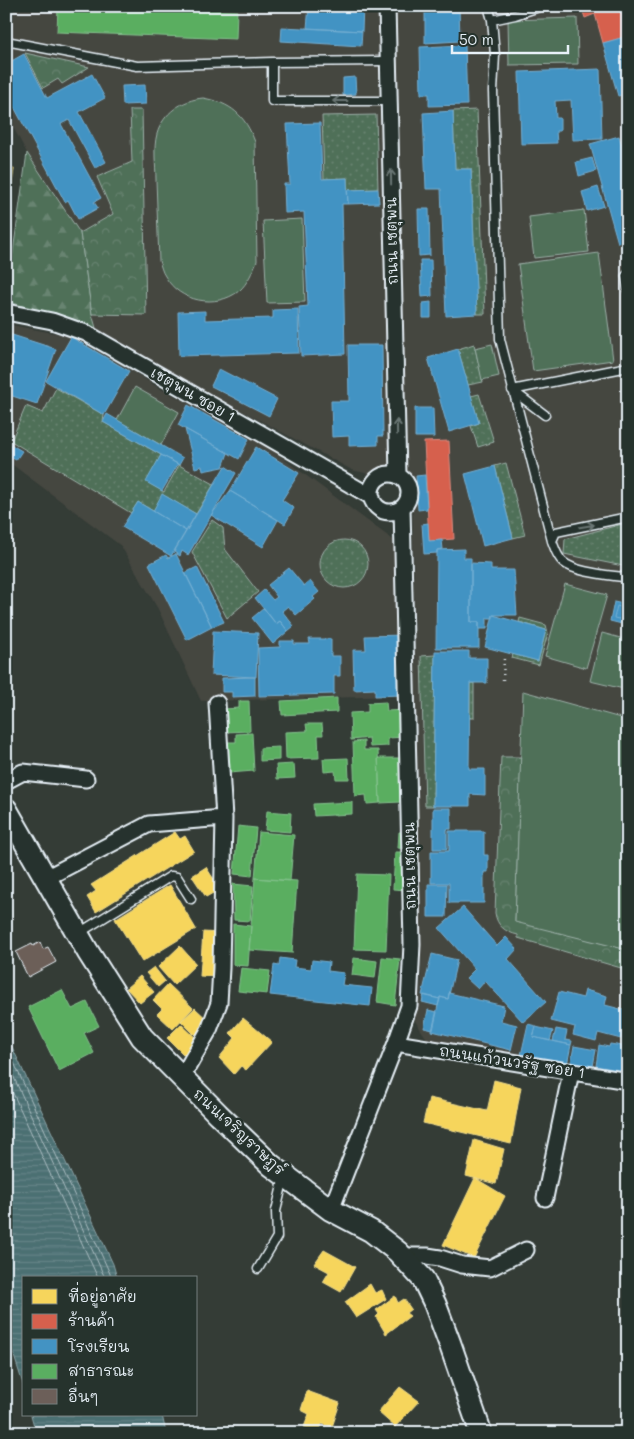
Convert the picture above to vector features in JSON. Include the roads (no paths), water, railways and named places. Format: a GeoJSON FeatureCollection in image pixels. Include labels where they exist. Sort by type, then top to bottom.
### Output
{"type":"FeatureCollection","features":[{"type":"Feature","properties":{"kind":"main road","name":"ถนนเจริญราษฎร์"},"geometry":{"type":"LineString","coordinates":[[6,809],[88,952],[142,1036],[265,1159],[331,1210],[371,1230],[402,1256],[422,1279],[435,1304],[470,1396],[481,1433]]}},
{"type":"Feature","properties":{"kind":"street","name":"ถนน เชตุพน"},"geometry":{"type":"LineString","coordinates":[[387,6],[398,476]]}},
{"type":"Feature","properties":{"kind":"street","name":"เชตุพน ซอย 1"},"geometry":{"type":"LineString","coordinates":[[6,312],[52,321],[86,333],[372,497]]}},
{"type":"Feature","properties":{"kind":"street"},"geometry":{"type":"LineString","coordinates":[[385,475],[398,476],[407,484],[409,489],[407,502],[402,508],[393,512],[387,512],[376,506],[372,497],[372,488],[385,475]]}},
{"type":"Feature","properties":{"kind":"street","name":"ถนน เชตุพน"},"geometry":{"type":"LineString","coordinates":[[331,1210],[409,1006],[412,944],[402,508]]}},
{"type":"Feature","properties":{"kind":"street"},"geometry":{"type":"LineString","coordinates":[[182,1077],[208,1030],[219,1003],[224,818],[217,703]]}},
{"type":"Feature","properties":{"kind":"street"},"geometry":{"type":"LineString","coordinates":[[6,781],[23,772],[86,779]]}},
{"type":"Feature","properties":{"kind":"street"},"geometry":{"type":"LineString","coordinates":[[46,878],[149,824],[224,818]]}},
{"type":"Feature","properties":{"kind":"street","name":"ถนนแก้วนวรัฐ ซอย 1"},"geometry":{"type":"LineString","coordinates":[[396,1042],[628,1081]]}},
{"type":"Feature","properties":{"kind":"street"},"geometry":{"type":"LineString","coordinates":[[545,1198],[571,1072]]}},
{"type":"Feature","properties":{"kind":"street"},"geometry":{"type":"LineString","coordinates":[[402,1256],[427,1256],[462,1265],[490,1268],[526,1250]]}},
{"type":"Feature","properties":{"kind":"lane"},"geometry":{"type":"LineString","coordinates":[[488,6],[492,20],[495,54],[493,91],[500,339],[512,390],[552,541],[558,556],[572,567],[628,578]]}},
{"type":"Feature","properties":{"kind":"lane"},"geometry":{"type":"LineString","coordinates":[[492,20],[515,16],[542,6]]}},
{"type":"Feature","properties":{"kind":"lane"},"geometry":{"type":"LineString","coordinates":[[6,41],[137,66],[388,61]]}},
{"type":"Feature","properties":{"kind":"lane"},"geometry":{"type":"LineString","coordinates":[[272,62],[272,101],[389,101]]}},
{"type":"Feature","properties":{"kind":"lane"},"geometry":{"type":"LineString","coordinates":[[628,274],[626,276],[628,290]]}},
{"type":"Feature","properties":{"kind":"lane"},"geometry":{"type":"LineString","coordinates":[[512,390],[628,367]]}},
{"type":"Feature","properties":{"kind":"lane"},"geometry":{"type":"LineString","coordinates":[[512,390],[545,415]]}},
{"type":"Feature","properties":{"kind":"lane"},"geometry":{"type":"LineString","coordinates":[[552,541],[556,532],[628,517]]}},
{"type":"Feature","properties":{"kind":"lane"},"geometry":{"type":"LineString","coordinates":[[78,934],[170,876],[177,877],[191,899]]}},
{"type":"Feature","properties":{"kind":"lane"},"geometry":{"type":"LineString","coordinates":[[258,1269],[277,1237],[276,1211],[284,1175]]}},
{"type":"Feature","properties":{"kind":"water"},"geometry":{"type":"Polygon","coordinates":[[[6,1034],[113,1264],[116,1276],[22,1276],[22,1381],[6,1331],[6,1034]]]}},
{"type":"Feature","properties":{"kind":"water"},"geometry":{"type":"Polygon","coordinates":[[[31,1416],[162,1416],[166,1433],[36,1433],[31,1416]]]}}]}
